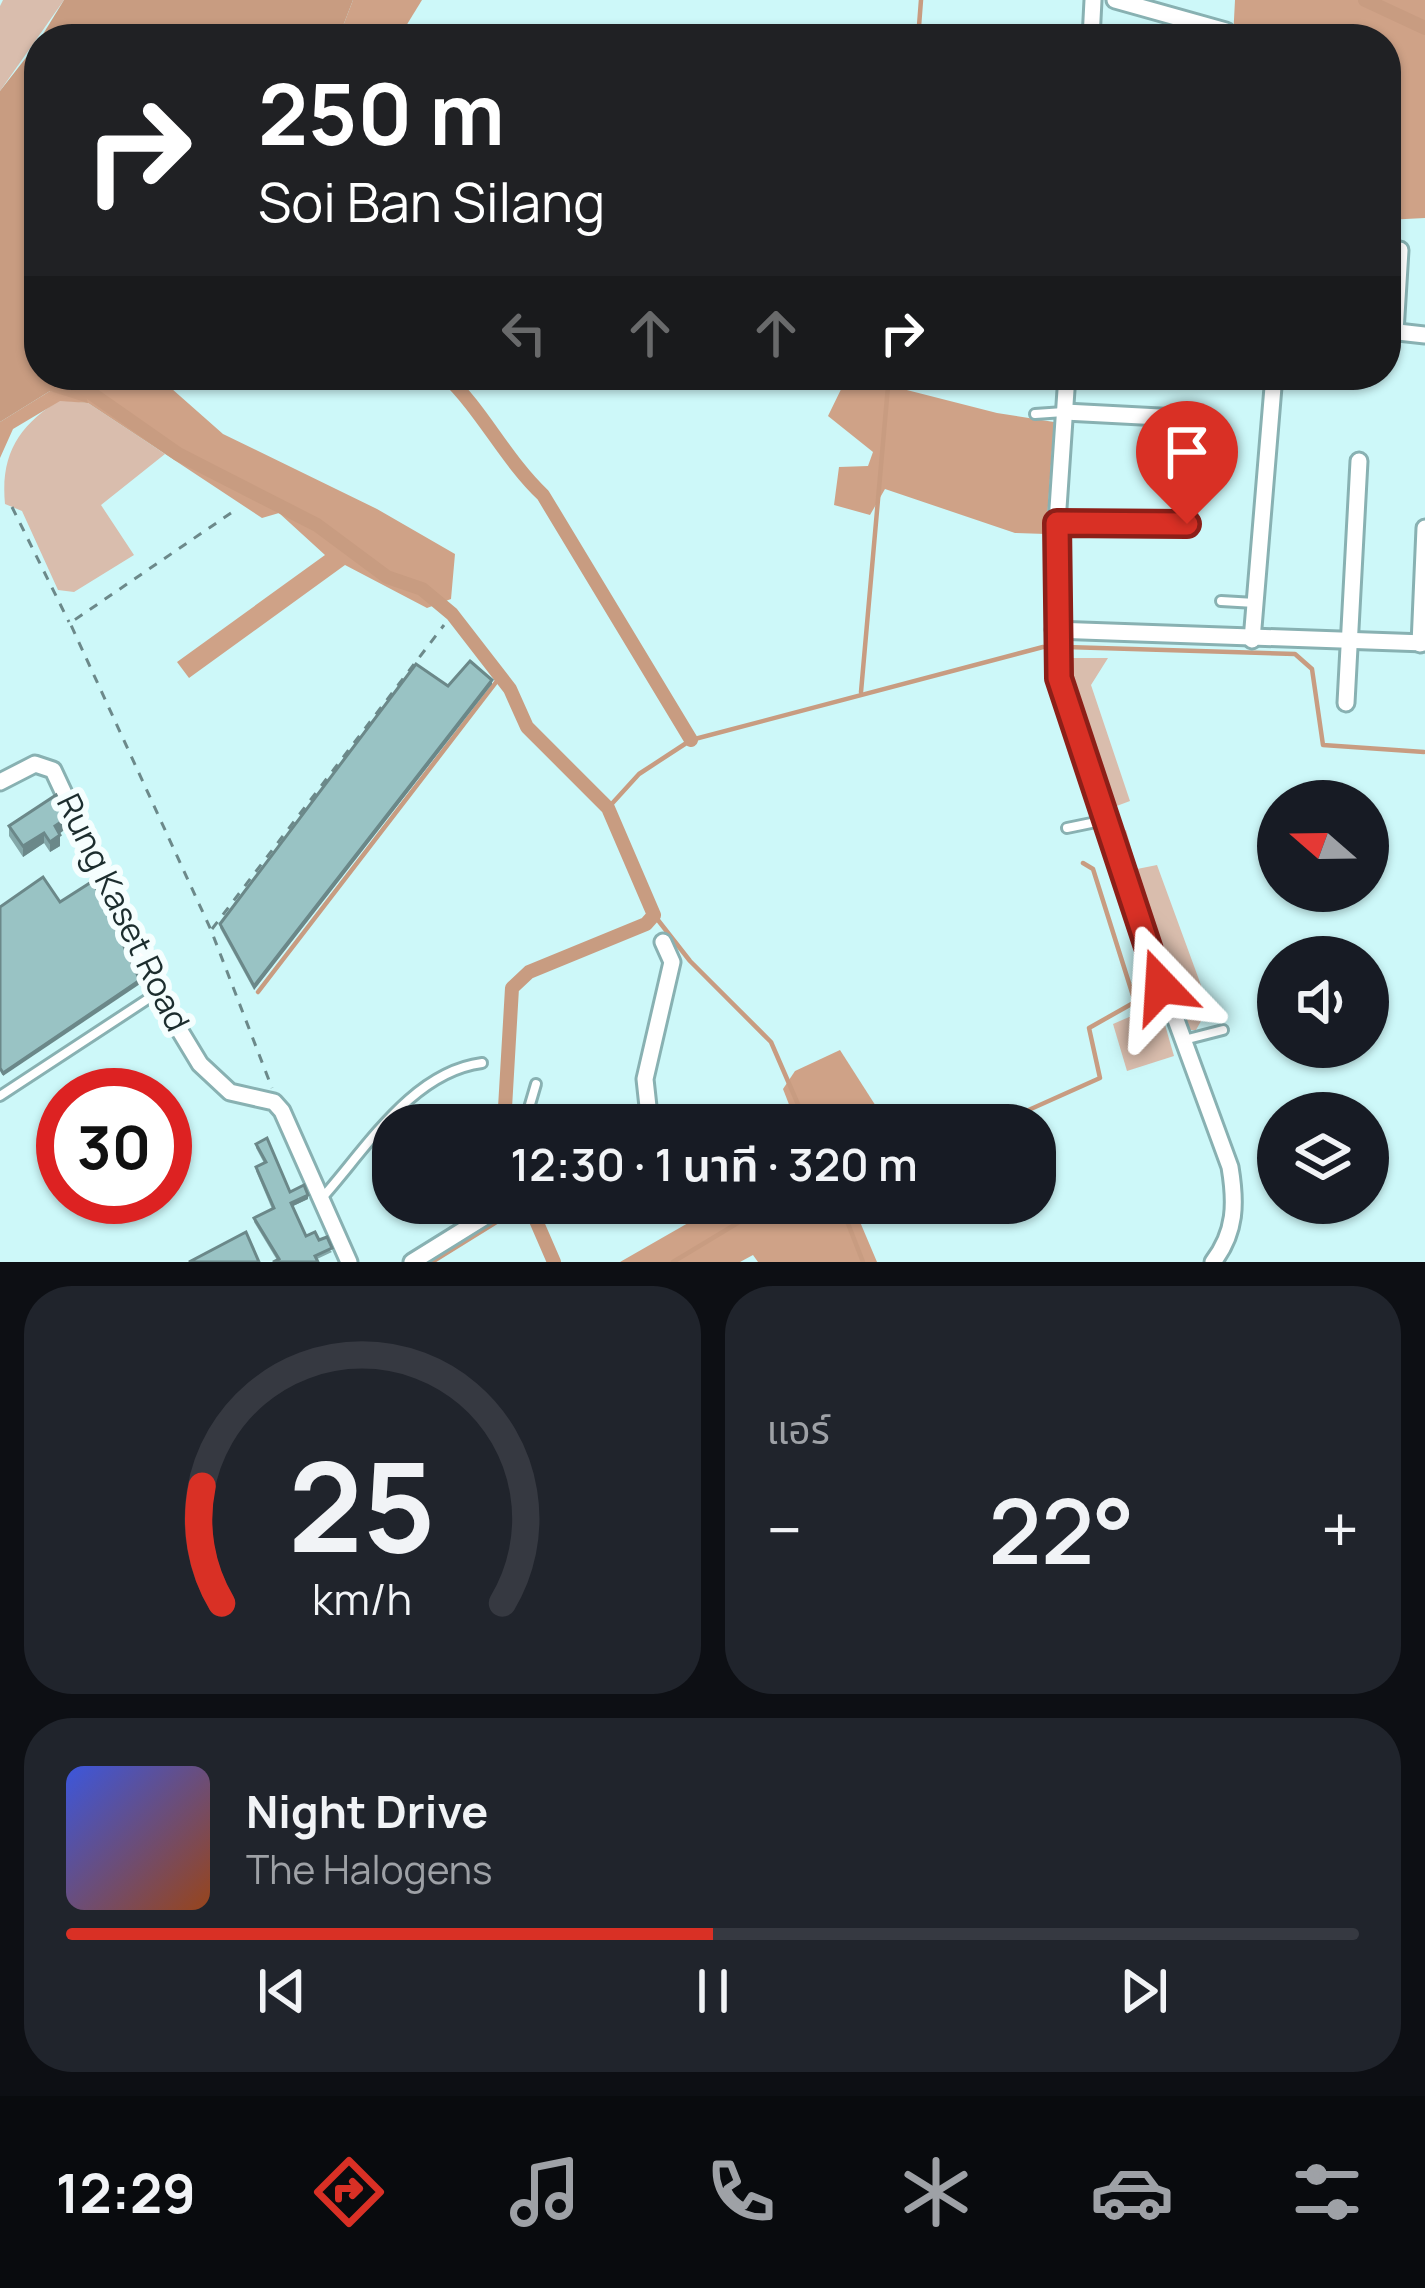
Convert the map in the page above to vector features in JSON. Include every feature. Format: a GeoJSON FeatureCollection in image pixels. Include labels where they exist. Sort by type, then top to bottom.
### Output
{"type":"FeatureCollection","features":[{"type":"Feature","properties":{"kind":"street"},"geometry":{"type":"LineString","coordinates":[[1115,0],[1198,24]]}},
{"type":"Feature","properties":{"kind":"street"},"geometry":{"type":"LineString","coordinates":[[1066,390],[1054,630],[1059,678],[1102,820],[1230,1167],[1235,1200],[1231,1234],[1213,1262]]}},
{"type":"Feature","properties":{"kind":"street"},"geometry":{"type":"LineString","coordinates":[[1252,640],[1273,390]]}},
{"type":"Feature","properties":{"kind":"street"},"geometry":{"type":"LineString","coordinates":[[1065,412],[1198,419]]}},
{"type":"Feature","properties":{"kind":"street"},"geometry":{"type":"LineString","coordinates":[[1346,703],[1359,461]]}},
{"type":"Feature","properties":{"kind":"street"},"geometry":{"type":"LineString","coordinates":[[1057,523],[1183,525],[1189,518]]}},
{"type":"Feature","properties":{"kind":"street"},"geometry":{"type":"LineString","coordinates":[[1054,630],[1423,644],[1425,528]]}},
{"type":"Feature","properties":{"kind":"street","name":"Rung Kaset Road"},"geometry":{"type":"LineString","coordinates":[[0,782],[34,764],[53,770],[158,993],[215,1082],[230,1092],[274,1102]]}},
{"type":"Feature","properties":{"kind":"street"},"geometry":{"type":"LineString","coordinates":[[648,1104],[645,1078],[672,960],[663,942]]}},
{"type":"Feature","properties":{"kind":"street"},"geometry":{"type":"LineString","coordinates":[[274,1102],[349,1262]]}},
{"type":"Feature","properties":{"kind":"street"},"geometry":{"type":"LineString","coordinates":[[412,1262],[473,1224]]}},
{"type":"Feature","properties":{"kind":"lane"},"geometry":{"type":"LineString","coordinates":[[1035,414],[1065,412]]}},
{"type":"Feature","properties":{"kind":"lane"},"geometry":{"type":"LineString","coordinates":[[1221,602],[1255,603]]}},
{"type":"Feature","properties":{"kind":"lane"},"geometry":{"type":"LineString","coordinates":[[1067,828],[1102,820]]}},
{"type":"Feature","properties":{"kind":"lane"},"geometry":{"type":"LineString","coordinates":[[0,1096],[158,993]]}},
{"type":"Feature","properties":{"kind":"lane"},"geometry":{"type":"LineString","coordinates":[[1181,1040],[1223,1030]]}},
{"type":"Feature","properties":{"kind":"lane"},"geometry":{"type":"LineString","coordinates":[[320,1199],[426,1084],[454,1067],[482,1063]]}},
{"type":"Feature","properties":{"kind":"lane"},"geometry":{"type":"LineString","coordinates":[[530,1104],[536,1084]]}},
{"type":"Feature","properties":{"kind":"path"},"geometry":{"type":"LineString","coordinates":[[12,507],[211,930],[271,1076],[274,1102]]}},
{"type":"Feature","properties":{"kind":"path"},"geometry":{"type":"LineString","coordinates":[[70,623],[231,513]]}},
{"type":"Feature","properties":{"kind":"path"},"geometry":{"type":"LineString","coordinates":[[211,930],[444,625]]}},
{"type":"Feature","properties":{"kind":"shaded area"},"geometry":{"type":"Polygon","coordinates":[[[3,0],[64,0],[47,24],[24,24],[24,57],[0,91],[3,0]]]}},
{"type":"Feature","properties":{"kind":"shaded area"},"geometry":{"type":"Polygon","coordinates":[[[64,0],[353,0],[344,24],[49,24],[64,0]]]}},
{"type":"Feature","properties":{"kind":"shaded area"},"geometry":{"type":"Polygon","coordinates":[[[353,0],[422,0],[407,24],[344,24],[353,0]]]}},
{"type":"Feature","properties":{"kind":"shaded area"},"geometry":{"type":"Polygon","coordinates":[[[1235,0],[1425,0],[1425,218],[1401,219],[1401,24],[1234,24],[1235,0]]]}},
{"type":"Feature","properties":{"kind":"shaded area"},"geometry":{"type":"Polygon","coordinates":[[[24,60],[24,390],[84,390],[88,403],[50,391],[0,422],[0,91],[24,60]]]}},
{"type":"Feature","properties":{"kind":"shaded area"},"geometry":{"type":"Polygon","coordinates":[[[173,390],[223,434],[377,509],[455,554],[451,599],[427,608],[345,565],[189,678],[177,662],[325,555],[279,513],[262,518],[88,403],[60,401],[13,429],[0,458],[0,422],[50,391],[173,390]]]}},
{"type":"Feature","properties":{"kind":"shaded area"},"geometry":{"type":"Polygon","coordinates":[[[841,390],[907,390],[1054,422],[1046,534],[1015,533],[885,489],[870,515],[834,505],[839,467],[868,466],[873,452],[828,416],[841,390]]]}},
{"type":"Feature","properties":{"kind":"shaded area"},"geometry":{"type":"Polygon","coordinates":[[[60,400],[88,403],[165,454],[101,505],[134,555],[74,592],[58,590],[22,511],[5,504],[6,469],[16,442],[34,419],[60,400]]]}},
{"type":"Feature","properties":{"kind":"shaded area"},"geometry":{"type":"Polygon","coordinates":[[[1061,658],[1108,658],[1091,685],[1130,801],[1106,810],[1061,658]]]}},
{"type":"Feature","properties":{"kind":"shaded area"},"geometry":{"type":"Polygon","coordinates":[[[1126,830],[1137,869],[1157,865],[1209,1007],[1196,1030],[1186,1030],[1115,834],[1126,830]]]}},
{"type":"Feature","properties":{"kind":"shaded area"},"geometry":{"type":"Polygon","coordinates":[[[1159,1004],[1174,1056],[1127,1071],[1113,1024],[1159,1004]]]}},
{"type":"Feature","properties":{"kind":"shaded area"},"geometry":{"type":"Polygon","coordinates":[[[840,1050],[875,1104],[789,1104],[783,1089],[795,1071],[840,1050]]]}},
{"type":"Feature","properties":{"kind":"shaded area"},"geometry":{"type":"Polygon","coordinates":[[[686,1224],[861,1224],[877,1262],[758,1262],[753,1255],[740,1262],[620,1262],[686,1224]]]}},
{"type":"Feature","properties":{"kind":"building"},"geometry":{"type":"Polygon","coordinates":[[[470,661],[492,680],[254,986],[220,924],[416,664],[448,686],[470,661]]]}},
{"type":"Feature","properties":{"kind":"building"},"geometry":{"type":"Polygon","coordinates":[[[56,795],[67,818],[55,826],[60,835],[50,842],[44,833],[23,846],[9,826],[56,795]]]}},
{"type":"Feature","properties":{"kind":"building"},"geometry":{"type":"Polygon","coordinates":[[[43,877],[60,902],[93,881],[140,980],[3,1073],[0,907],[43,877]]]}},
{"type":"Feature","properties":{"kind":"building"},"geometry":{"type":"Polygon","coordinates":[[[267,1138],[290,1192],[304,1185],[308,1195],[291,1203],[306,1236],[315,1232],[319,1240],[327,1237],[332,1248],[315,1256],[318,1262],[273,1262],[279,1259],[254,1218],[274,1208],[256,1167],[266,1162],[256,1144],[267,1138]]]}},
{"type":"Feature","properties":{"kind":"building"},"geometry":{"type":"Polygon","coordinates":[[[246,1232],[259,1262],[189,1262],[246,1232]]]}},
{"type":"Feature","properties":{"kind":"waterway"},"geometry":{"type":"LineString","coordinates":[[919,24],[921,0]]}},
{"type":"Feature","properties":{"kind":"waterway"},"geometry":{"type":"LineString","coordinates":[[1365,0],[1425,28]]}},
{"type":"Feature","properties":{"kind":"waterway"},"geometry":{"type":"LineString","coordinates":[[86,390],[178,454],[317,525],[387,577],[422,589],[452,614],[510,689],[527,727],[608,808],[654,915],[646,924],[529,972],[512,988],[505,1104]]}},
{"type":"Feature","properties":{"kind":"waterway"},"geometry":{"type":"LineString","coordinates":[[458,390],[543,495],[691,740]]}},
{"type":"Feature","properties":{"kind":"waterway"},"geometry":{"type":"LineString","coordinates":[[861,692],[888,390]]}},
{"type":"Feature","properties":{"kind":"waterway"},"geometry":{"type":"LineString","coordinates":[[608,808],[639,774],[691,740],[1043,647]]}},
{"type":"Feature","properties":{"kind":"waterway"},"geometry":{"type":"LineString","coordinates":[[1066,647],[1295,654],[1312,669],[1323,745],[1424,752]]}},
{"type":"Feature","properties":{"kind":"waterway"},"geometry":{"type":"LineString","coordinates":[[258,992],[500,677]]}},
{"type":"Feature","properties":{"kind":"waterway"},"geometry":{"type":"LineString","coordinates":[[1042,1104],[1100,1078],[1089,1028],[1135,1002],[1093,869],[1083,863]]}},
{"type":"Feature","properties":{"kind":"waterway"},"geometry":{"type":"LineString","coordinates":[[654,915],[690,961],[771,1042],[798,1104]]}},
{"type":"Feature","properties":{"kind":"waterway"},"geometry":{"type":"LineString","coordinates":[[432,1262],[493,1224]]}},
{"type":"Feature","properties":{"kind":"waterway"},"geometry":{"type":"LineString","coordinates":[[538,1224],[554,1262]]}},
{"type":"Feature","properties":{"kind":"waterway"},"geometry":{"type":"LineString","coordinates":[[673,1262],[736,1224]]}},
{"type":"Feature","properties":{"kind":"waterway"},"geometry":{"type":"LineString","coordinates":[[848,1224],[863,1262]]}},
{"type":"Feature","properties":{"kind":"route"},"geometry":{"type":"LineString","coordinates":[[1161,986],[1102,820],[1054,656],[1057,523],[1187,524]]}}]}
